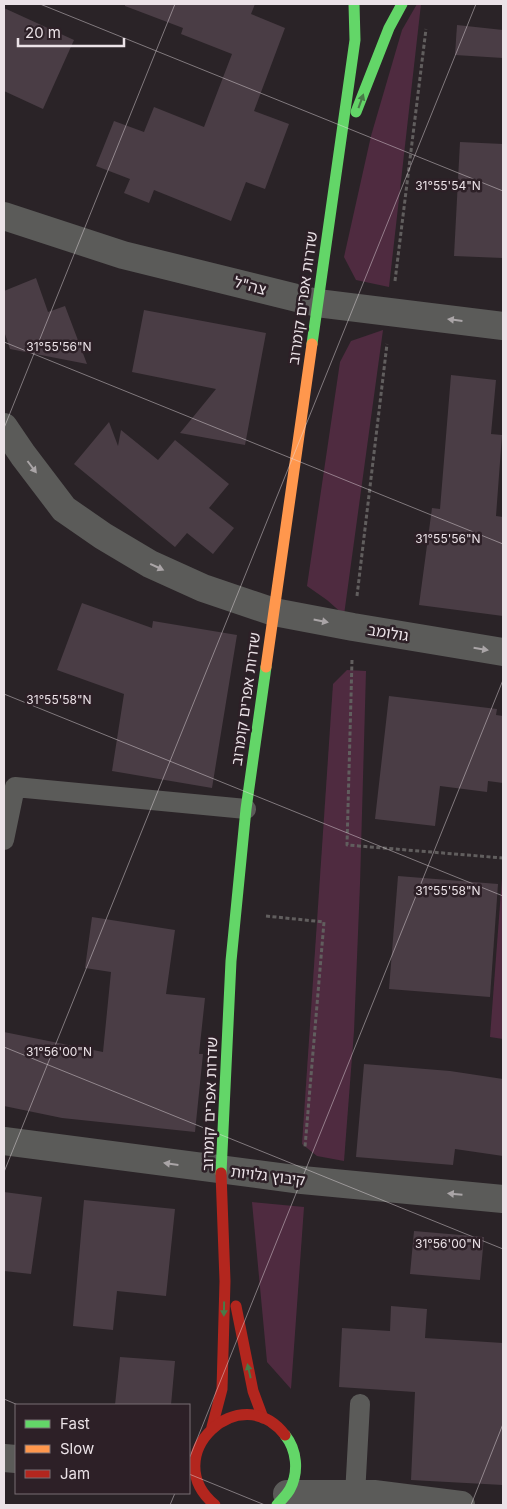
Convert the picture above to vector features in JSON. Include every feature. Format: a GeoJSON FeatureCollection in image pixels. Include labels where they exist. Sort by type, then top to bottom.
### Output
{"type":"FeatureCollection","features":[{"type":"Feature","properties":{"kind":"street","name":"שדרות אפרים קומרוב"},"geometry":{"type":"LineString","coordinates":[[212,1427],[222,1389],[225,1281],[221,1170],[231,961],[246,809],[355,40],[354,4]]}},
{"type":"Feature","properties":{"kind":"street","name":"שדרות אפרים קומרוב"},"geometry":{"type":"LineString","coordinates":[[338,163],[389,28],[402,4]]}},
{"type":"Feature","properties":{"kind":"street","name":"צה\"ל"},"geometry":{"type":"LineString","coordinates":[[4,216],[123,255],[318,303],[503,326]]}},
{"type":"Feature","properties":{"kind":"street","name":"גולומב"},"geometry":{"type":"LineString","coordinates":[[4,427],[64,510],[150,564],[203,588],[274,612],[353,628],[503,652]]}},
{"type":"Feature","properties":{"kind":"street","name":"קיבוץ גלויות"},"geometry":{"type":"LineString","coordinates":[[4,1141],[302,1180],[503,1199]]}},
{"type":"Feature","properties":{"kind":"street","name":"שדרות אפרים קומרוב"},"geometry":{"type":"LineString","coordinates":[[224,1243],[253,1391],[264,1418]]}},
{"type":"Feature","properties":{"kind":"street"},"geometry":{"type":"LineString","coordinates":[[205,1497],[195,1471],[196,1454],[202,1439],[212,1427],[224,1419],[237,1415],[250,1415],[264,1418],[277,1426],[288,1437],[294,1450],[297,1465],[294,1481],[282,1500]]}},
{"type":"Feature","properties":{"kind":"street"},"geometry":{"type":"LineString","coordinates":[[282,1500],[374,1494],[461,1505]]}},
{"type":"Feature","properties":{"kind":"lane"},"geometry":{"type":"LineString","coordinates":[[4,840],[15,787],[246,809]]}},
{"type":"Feature","properties":{"kind":"lane"},"geometry":{"type":"LineString","coordinates":[[355,1495],[360,1404]]}},
{"type":"Feature","properties":{"kind":"path"},"geometry":{"type":"LineString","coordinates":[[427,23],[353,628],[347,845],[503,858]]}},
{"type":"Feature","properties":{"kind":"path"},"geometry":{"type":"LineString","coordinates":[[236,912],[324,922],[302,1180]]}},
{"type":"Feature","properties":{"kind":"shaded area"},"geometry":{"type":"Polygon","coordinates":[[[417,4],[421,4],[389,287],[356,280],[344,257],[371,136],[402,30],[417,4]]]}},
{"type":"Feature","properties":{"kind":"shaded area"},"geometry":{"type":"Polygon","coordinates":[[[383,330],[344,615],[307,586],[340,362],[351,341],[383,330]]]}},
{"type":"Feature","properties":{"kind":"shaded area"},"geometry":{"type":"Polygon","coordinates":[[[347,670],[366,671],[354,1031],[344,1161],[317,1156],[302,1144],[333,684],[347,670]]]}},
{"type":"Feature","properties":{"kind":"shaded area"},"geometry":{"type":"Polygon","coordinates":[[[503,865],[503,1039],[490,1037],[503,865]]]}},
{"type":"Feature","properties":{"kind":"shaded area"},"geometry":{"type":"Polygon","coordinates":[[[252,1202],[304,1207],[291,1389],[267,1362],[252,1202]]]}},
{"type":"Feature","properties":{"kind":"building"},"geometry":{"type":"Polygon","coordinates":[[[125,4],[255,4],[251,14],[285,28],[254,111],[289,124],[265,189],[246,182],[231,221],[154,190],[149,203],[124,193],[130,179],[96,166],[114,121],[144,132],[154,107],[204,127],[232,54],[181,34],[183,28],[125,6],[125,4]]]}},
{"type":"Feature","properties":{"kind":"building"},"geometry":{"type":"Polygon","coordinates":[[[4,8],[74,40],[43,109],[4,91],[4,8]]]}},
{"type":"Feature","properties":{"kind":"building"},"geometry":{"type":"Polygon","coordinates":[[[457,25],[503,30],[503,58],[455,55],[457,25]]]}},
{"type":"Feature","properties":{"kind":"building"},"geometry":{"type":"Polygon","coordinates":[[[460,142],[503,144],[503,258],[454,256],[460,142]]]}},
{"type":"Feature","properties":{"kind":"building"},"geometry":{"type":"Polygon","coordinates":[[[36,278],[48,312],[65,306],[87,364],[10,349],[4,331],[4,291],[36,278]]]}},
{"type":"Feature","properties":{"kind":"building"},"geometry":{"type":"Polygon","coordinates":[[[144,310],[266,333],[245,445],[180,433],[216,389],[132,372],[144,310]]]}},
{"type":"Feature","properties":{"kind":"building"},"geometry":{"type":"Polygon","coordinates":[[[451,375],[496,380],[491,434],[502,435],[496,516],[503,517],[503,616],[419,605],[432,508],[440,509],[451,375]]]}},
{"type":"Feature","properties":{"kind":"building"},"geometry":{"type":"Polygon","coordinates":[[[109,422],[118,446],[121,430],[158,460],[175,440],[229,484],[209,508],[234,528],[213,554],[187,533],[175,547],[74,464],[109,422]]]}},
{"type":"Feature","properties":{"kind":"building"},"geometry":{"type":"Polygon","coordinates":[[[82,603],[152,628],[153,621],[237,635],[212,788],[112,771],[124,694],[57,670],[82,603]]]}},
{"type":"Feature","properties":{"kind":"building"},"geometry":{"type":"Polygon","coordinates":[[[389,696],[497,709],[496,715],[503,716],[503,783],[488,781],[487,792],[440,786],[435,826],[375,819],[389,696]]]}},
{"type":"Feature","properties":{"kind":"building"},"geometry":{"type":"Polygon","coordinates":[[[398,876],[498,884],[490,997],[389,989],[398,876]]]}},
{"type":"Feature","properties":{"kind":"building"},"geometry":{"type":"Polygon","coordinates":[[[92,917],[175,930],[166,994],[205,998],[199,1054],[203,1054],[195,1132],[62,1118],[4,1106],[4,1032],[103,1052],[111,972],[85,968],[92,917]]]}},
{"type":"Feature","properties":{"kind":"building"},"geometry":{"type":"Polygon","coordinates":[[[364,1064],[450,1071],[503,1079],[503,1156],[455,1149],[453,1165],[356,1157],[364,1064]]]}},
{"type":"Feature","properties":{"kind":"building"},"geometry":{"type":"Polygon","coordinates":[[[4,1192],[42,1197],[31,1274],[4,1271],[4,1192]]]}},
{"type":"Feature","properties":{"kind":"building"},"geometry":{"type":"Polygon","coordinates":[[[84,1200],[175,1209],[166,1296],[117,1291],[113,1330],[73,1326],[84,1200]]]}},
{"type":"Feature","properties":{"kind":"building"},"geometry":{"type":"Polygon","coordinates":[[[414,1231],[484,1237],[480,1280],[410,1274],[414,1231]]]}},
{"type":"Feature","properties":{"kind":"building"},"geometry":{"type":"Polygon","coordinates":[[[391,1306],[427,1309],[425,1338],[503,1343],[503,1485],[411,1480],[415,1392],[339,1387],[342,1328],[390,1331],[391,1306]]]}},
{"type":"Feature","properties":{"kind":"building"},"geometry":{"type":"Polygon","coordinates":[[[120,1357],[175,1361],[171,1404],[115,1404],[120,1357]]]}},
{"type":"Feature","properties":{"kind":"traffic: fast"},"geometry":{"type":"LineString","coordinates":[[312,344],[355,40],[354,4]]}},
{"type":"Feature","properties":{"kind":"traffic: fast"},"geometry":{"type":"LineString","coordinates":[[356,112],[389,28],[402,4]]}},
{"type":"Feature","properties":{"kind":"traffic: fast"},"geometry":{"type":"LineString","coordinates":[[221,1173],[231,961],[246,809],[266,667]]}},
{"type":"Feature","properties":{"kind":"traffic: fast"},"geometry":{"type":"LineString","coordinates":[[277,1505],[290,1489],[296,1468],[292,1447],[285,1435]]}},
{"type":"Feature","properties":{"kind":"traffic: slow"},"geometry":{"type":"LineString","coordinates":[[266,667],[312,344]]}},
{"type":"Feature","properties":{"kind":"traffic: jam"},"geometry":{"type":"LineString","coordinates":[[212,1427],[222,1389],[225,1281],[221,1173]]}},
{"type":"Feature","properties":{"kind":"traffic: jam"},"geometry":{"type":"LineString","coordinates":[[236,1306],[253,1391],[263,1418]]}},
{"type":"Feature","properties":{"kind":"traffic: jam"},"geometry":{"type":"LineString","coordinates":[[215,1505],[199,1486],[195,1465],[200,1446],[211,1430],[228,1419],[247,1415],[267,1419],[285,1435]]}}]}
